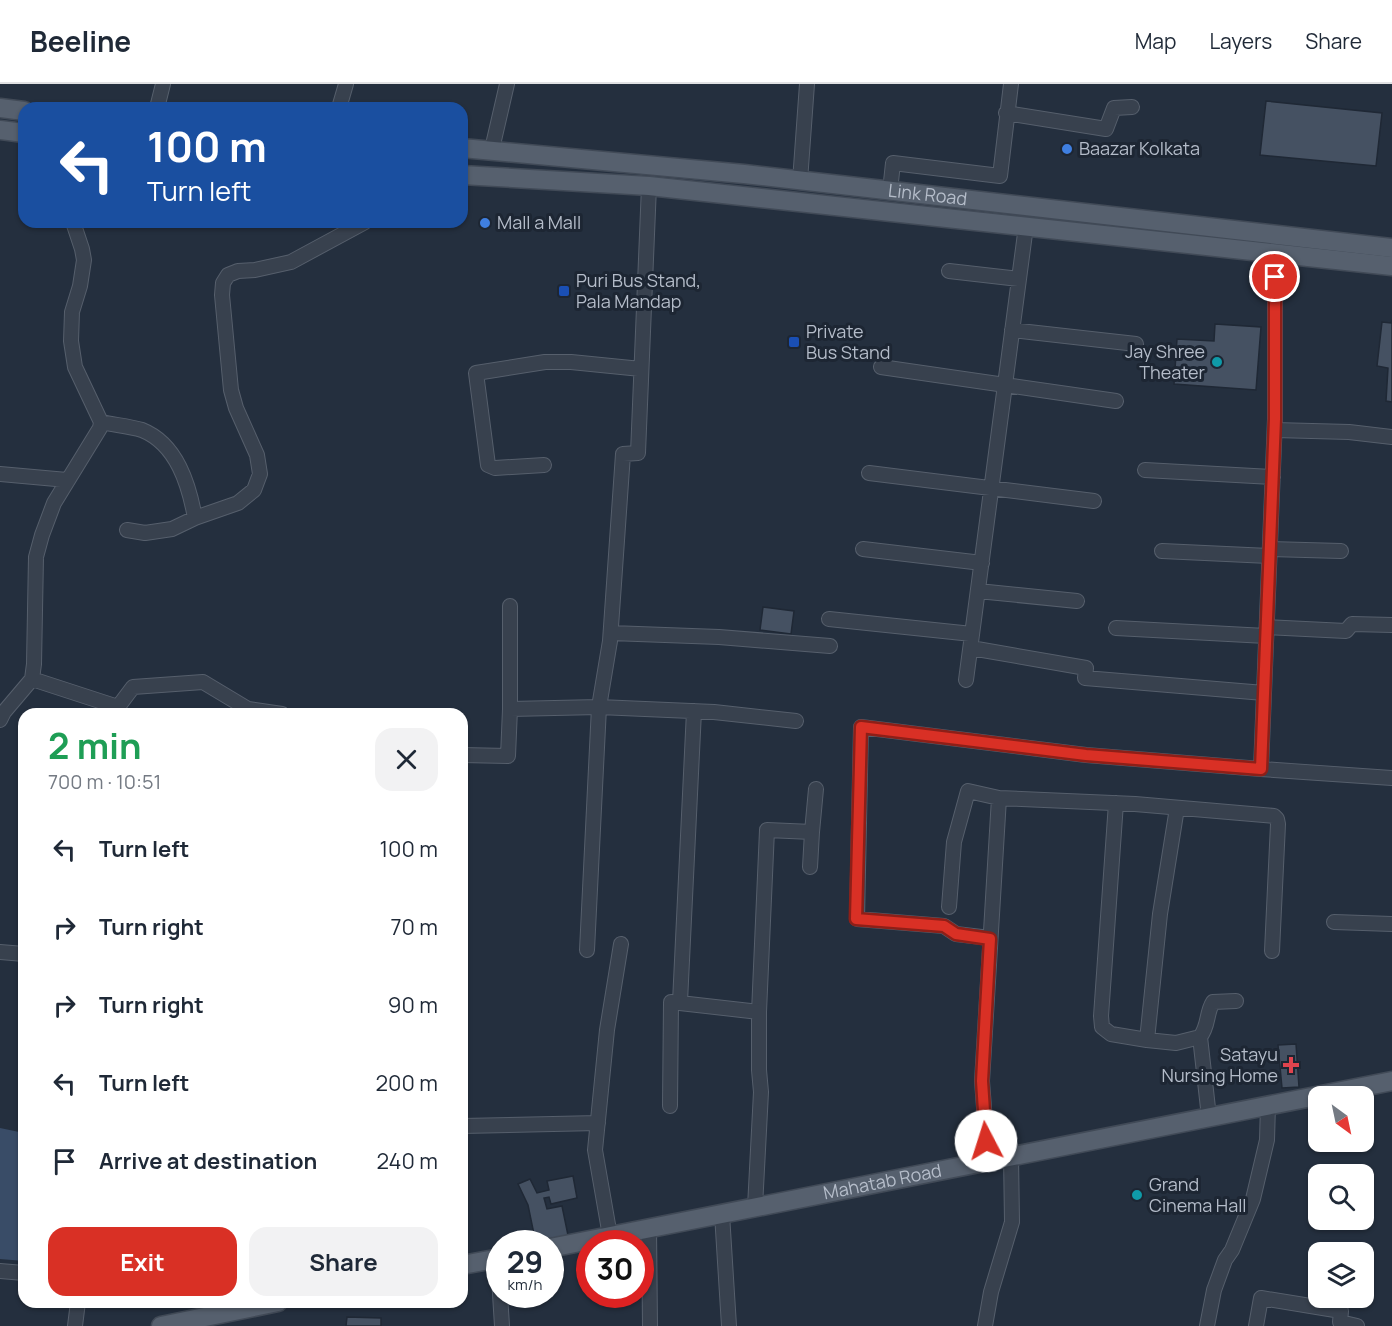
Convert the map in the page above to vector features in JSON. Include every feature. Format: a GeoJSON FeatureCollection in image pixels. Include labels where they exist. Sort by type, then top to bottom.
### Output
{"type":"FeatureCollection","features":[{"type":"Feature","properties":{"kind":"main road"},"geometry":{"type":"LineString","coordinates":[[0,108],[18,110]]}},
{"type":"Feature","properties":{"kind":"main road"},"geometry":{"type":"LineString","coordinates":[[0,130],[18,132]]}},
{"type":"Feature","properties":{"kind":"main road","name":"Link Road"},"geometry":{"type":"LineString","coordinates":[[468,148],[800,181],[1392,248]]}},
{"type":"Feature","properties":{"kind":"main road","name":"Link Road"},"geometry":{"type":"LineString","coordinates":[[468,175],[649,186],[1392,266]]}},
{"type":"Feature","properties":{"kind":"main road","name":"Mahatab Road"},"geometry":{"type":"LineString","coordinates":[[639,1230],[1392,1081]]}},
{"type":"Feature","properties":{"kind":"main road"},"geometry":{"type":"LineString","coordinates":[[468,1264],[486,1260]]}},
{"type":"Feature","properties":{"kind":"main road"},"geometry":{"type":"LineString","coordinates":[[161,1326],[249,1308]]}},
{"type":"Feature","properties":{"kind":"street"},"geometry":{"type":"LineString","coordinates":[[158,102],[162,84]]}},
{"type":"Feature","properties":{"kind":"street"},"geometry":{"type":"LineString","coordinates":[[341,102],[346,84]]}},
{"type":"Feature","properties":{"kind":"street"},"geometry":{"type":"LineString","coordinates":[[492,149],[507,84]]}},
{"type":"Feature","properties":{"kind":"street"},"geometry":{"type":"LineString","coordinates":[[800,181],[807,84]]}},
{"type":"Feature","properties":{"kind":"street"},"geometry":{"type":"LineString","coordinates":[[890,191],[893,163],[1000,176],[1011,84]]}},
{"type":"Feature","properties":{"kind":"street"},"geometry":{"type":"LineString","coordinates":[[1006,113],[1106,129],[1114,108],[1132,107]]}},
{"type":"Feature","properties":{"kind":"street"},"geometry":{"type":"LineString","coordinates":[[587,950],[600,707],[611,633],[623,454],[638,453],[649,186]]}},
{"type":"Feature","properties":{"kind":"street"},"geometry":{"type":"LineString","coordinates":[[966,680],[1026,226]]}},
{"type":"Feature","properties":{"kind":"street"},"geometry":{"type":"LineString","coordinates":[[0,720],[32,679],[36,557],[54,503],[100,428],[101,422],[75,367],[71,341],[72,312],[80,286],[84,260],[75,228]]}},
{"type":"Feature","properties":{"kind":"street"},"geometry":{"type":"LineString","coordinates":[[127,530],[145,533],[172,529],[195,518],[238,503],[254,490],[260,474],[257,455],[236,408],[231,390],[222,295],[223,283],[228,275],[238,271],[255,270],[291,262],[354,228]]}},
{"type":"Feature","properties":{"kind":"street"},"geometry":{"type":"LineString","coordinates":[[1261,769],[1275,430],[1275,253]]}},
{"type":"Feature","properties":{"kind":"street"},"geometry":{"type":"LineString","coordinates":[[949,270],[1019,279]]}},
{"type":"Feature","properties":{"kind":"street"},"geometry":{"type":"LineString","coordinates":[[1012,330],[1136,344]]}},
{"type":"Feature","properties":{"kind":"street"},"geometry":{"type":"LineString","coordinates":[[544,465],[495,468],[488,465],[476,373],[545,362],[571,362],[641,369]]}},
{"type":"Feature","properties":{"kind":"street"},"geometry":{"type":"LineString","coordinates":[[881,367],[1116,401]]}},
{"type":"Feature","properties":{"kind":"street"},"geometry":{"type":"LineString","coordinates":[[101,422],[142,430],[159,440],[182,471],[195,518]]}},
{"type":"Feature","properties":{"kind":"street"},"geometry":{"type":"LineString","coordinates":[[1275,430],[1349,432],[1392,437]]}},
{"type":"Feature","properties":{"kind":"street"},"geometry":{"type":"LineString","coordinates":[[1145,470],[1273,477]]}},
{"type":"Feature","properties":{"kind":"street"},"geometry":{"type":"LineString","coordinates":[[869,473],[1094,501]]}},
{"type":"Feature","properties":{"kind":"street"},"geometry":{"type":"LineString","coordinates":[[0,474],[67,480]]}},
{"type":"Feature","properties":{"kind":"street"},"geometry":{"type":"LineString","coordinates":[[863,549],[982,563]]}},
{"type":"Feature","properties":{"kind":"street"},"geometry":{"type":"LineString","coordinates":[[1162,551],[1341,551]]}},
{"type":"Feature","properties":{"kind":"street"},"geometry":{"type":"LineString","coordinates":[[978,591],[1077,601]]}},
{"type":"Feature","properties":{"kind":"street"},"geometry":{"type":"LineString","coordinates":[[468,755],[508,756],[510,606]]}},
{"type":"Feature","properties":{"kind":"street"},"geometry":{"type":"LineString","coordinates":[[828,619],[972,634]]}},
{"type":"Feature","properties":{"kind":"street"},"geometry":{"type":"LineString","coordinates":[[1116,628],[1346,631],[1352,624],[1392,625]]}},
{"type":"Feature","properties":{"kind":"street"},"geometry":{"type":"LineString","coordinates":[[611,633],[719,637],[830,646]]}},
{"type":"Feature","properties":{"kind":"street"},"geometry":{"type":"LineString","coordinates":[[970,648],[1086,668],[1085,678],[1264,693]]}},
{"type":"Feature","properties":{"kind":"street"},"geometry":{"type":"LineString","coordinates":[[32,679],[109,708]]}},
{"type":"Feature","properties":{"kind":"street"},"geometry":{"type":"LineString","coordinates":[[119,708],[133,687],[203,682],[246,708]]}},
{"type":"Feature","properties":{"kind":"street"},"geometry":{"type":"LineString","coordinates":[[510,709],[600,707],[694,711],[796,721]]}},
{"type":"Feature","properties":{"kind":"street"},"geometry":{"type":"LineString","coordinates":[[680,1002],[694,711]]}},
{"type":"Feature","properties":{"kind":"street"},"geometry":{"type":"LineString","coordinates":[[990,939],[956,934],[944,926],[856,919],[861,727],[1086,755],[1392,778]]}},
{"type":"Feature","properties":{"kind":"street"},"geometry":{"type":"LineString","coordinates":[[810,867],[816,789]]}},
{"type":"Feature","properties":{"kind":"street"},"geometry":{"type":"LineString","coordinates":[[948,907],[954,842],[968,791],[999,798],[1177,807],[1269,815],[1277,819],[1272,951]]}},
{"type":"Feature","properties":{"kind":"street"},"geometry":{"type":"LineString","coordinates":[[988,1161],[982,1081],[999,798]]}},
{"type":"Feature","properties":{"kind":"street"},"geometry":{"type":"LineString","coordinates":[[1116,804],[1102,1027],[1112,1034],[1176,1043],[1200,1037],[1206,1029],[1210,1005],[1213,1002],[1236,1001]]}},
{"type":"Feature","properties":{"kind":"street"},"geometry":{"type":"LineString","coordinates":[[1147,1040],[1160,914],[1177,807]]}},
{"type":"Feature","properties":{"kind":"street"},"geometry":{"type":"LineString","coordinates":[[754,1207],[762,1092],[759,1070],[759,1012],[767,830],[812,832]]}},
{"type":"Feature","properties":{"kind":"street"},"geometry":{"type":"LineString","coordinates":[[1334,922],[1392,924]]}},
{"type":"Feature","properties":{"kind":"street"},"geometry":{"type":"LineString","coordinates":[[609,1230],[595,1150],[607,1030],[621,944]]}},
{"type":"Feature","properties":{"kind":"street"},"geometry":{"type":"LineString","coordinates":[[0,952],[18,954]]}},
{"type":"Feature","properties":{"kind":"street"},"geometry":{"type":"LineString","coordinates":[[670,1106],[671,1002],[759,1012]]}},
{"type":"Feature","properties":{"kind":"street"},"geometry":{"type":"LineString","coordinates":[[1200,1037],[1209,1117]]}},
{"type":"Feature","properties":{"kind":"street"},"geometry":{"type":"LineString","coordinates":[[1208,1326],[1214,1290],[1253,1199],[1268,1140],[1268,1106]]}},
{"type":"Feature","properties":{"kind":"street"},"geometry":{"type":"LineString","coordinates":[[468,1126],[598,1123]]}},
{"type":"Feature","properties":{"kind":"street"},"geometry":{"type":"LineString","coordinates":[[985,1326],[991,1292],[1012,1222],[1011,1156]]}},
{"type":"Feature","properties":{"kind":"street"},"geometry":{"type":"LineString","coordinates":[[722,1214],[729,1326]]}},
{"type":"Feature","properties":{"kind":"street"},"geometry":{"type":"LineString","coordinates":[[649,1228],[650,1326]]}},
{"type":"Feature","properties":{"kind":"street"},"geometry":{"type":"LineString","coordinates":[[0,1271],[18,1272]]}},
{"type":"Feature","properties":{"kind":"street"},"geometry":{"type":"LineString","coordinates":[[1256,1326],[1261,1298],[1341,1311],[1340,1322],[1357,1326]]}},
{"type":"Feature","properties":{"kind":"street"},"geometry":{"type":"LineString","coordinates":[[75,1326],[77,1308]]}},
{"type":"Feature","properties":{"kind":"street"},"geometry":{"type":"LineString","coordinates":[[501,1308],[502,1326]]}},
{"type":"Feature","properties":{"kind":"water"},"geometry":{"type":"Polygon","coordinates":[[[0,1128],[18,1132],[18,1260],[0,1259],[0,1128]]]}},
{"type":"Feature","properties":{"kind":"building"},"geometry":{"type":"Polygon","coordinates":[[[1266,101],[1382,113],[1376,166],[1260,155],[1266,101]]]}},
{"type":"Feature","properties":{"kind":"building"},"geometry":{"type":"Polygon","coordinates":[[[1392,320],[1392,402],[1386,401],[1388,368],[1377,366],[1382,322],[1391,323],[1392,320]]]}},
{"type":"Feature","properties":{"kind":"building","name":"Jay Shree Theater"},"geometry":{"type":"Polygon","coordinates":[[[1215,324],[1261,327],[1256,390],[1174,384],[1177,339],[1214,341],[1215,324]]]}},
{"type":"Feature","properties":{"kind":"building"},"geometry":{"type":"Polygon","coordinates":[[[763,607],[794,611],[791,634],[760,630],[763,607]]]}},
{"type":"Feature","properties":{"kind":"building"},"geometry":{"type":"Polygon","coordinates":[[[1296,1044],[1299,1087],[1282,1088],[1278,1045],[1296,1044]]]}},
{"type":"Feature","properties":{"kind":"building"},"geometry":{"type":"Polygon","coordinates":[[[573,1176],[577,1198],[551,1204],[549,1197],[544,1198],[547,1209],[562,1206],[569,1240],[564,1241],[564,1230],[533,1230],[528,1205],[518,1184],[530,1179],[537,1193],[549,1190],[547,1181],[573,1176]]]}},
{"type":"Feature","properties":{"kind":"building"},"geometry":{"type":"Polygon","coordinates":[[[347,1317],[381,1318],[381,1326],[346,1326],[347,1317]]]}},
{"type":"Feature","properties":{"kind":"place","name":"Baazar Kolkata"},"geometry":{"type":"Point","coordinates":[1067,149]}},
{"type":"Feature","properties":{"kind":"place","name":"Mall a Mall"},"geometry":{"type":"Point","coordinates":[485,223]}},
{"type":"Feature","properties":{"kind":"place","name":"Puri Bus Stand, Pala Mandap"},"geometry":{"type":"Point","coordinates":[564,291]}},
{"type":"Feature","properties":{"kind":"place","name":"Private Bus Stand"},"geometry":{"type":"Point","coordinates":[794,342]}},
{"type":"Feature","properties":{"kind":"place","name":"Jay Shree Theater"},"geometry":{"type":"Point","coordinates":[1217,362]}},
{"type":"Feature","properties":{"kind":"place","name":"Satayu Nursing Home"},"geometry":{"type":"Point","coordinates":[1291,1065]}},
{"type":"Feature","properties":{"kind":"place","name":"Grand Cinema Hall"},"geometry":{"type":"Point","coordinates":[1137,1195]}},
{"type":"Feature","properties":{"kind":"route"},"geometry":{"type":"LineString","coordinates":[[986,1141],[982,1081],[990,939],[956,934],[944,926],[856,919],[861,727],[1086,755],[1261,769],[1275,419],[1275,277]]}}]}
